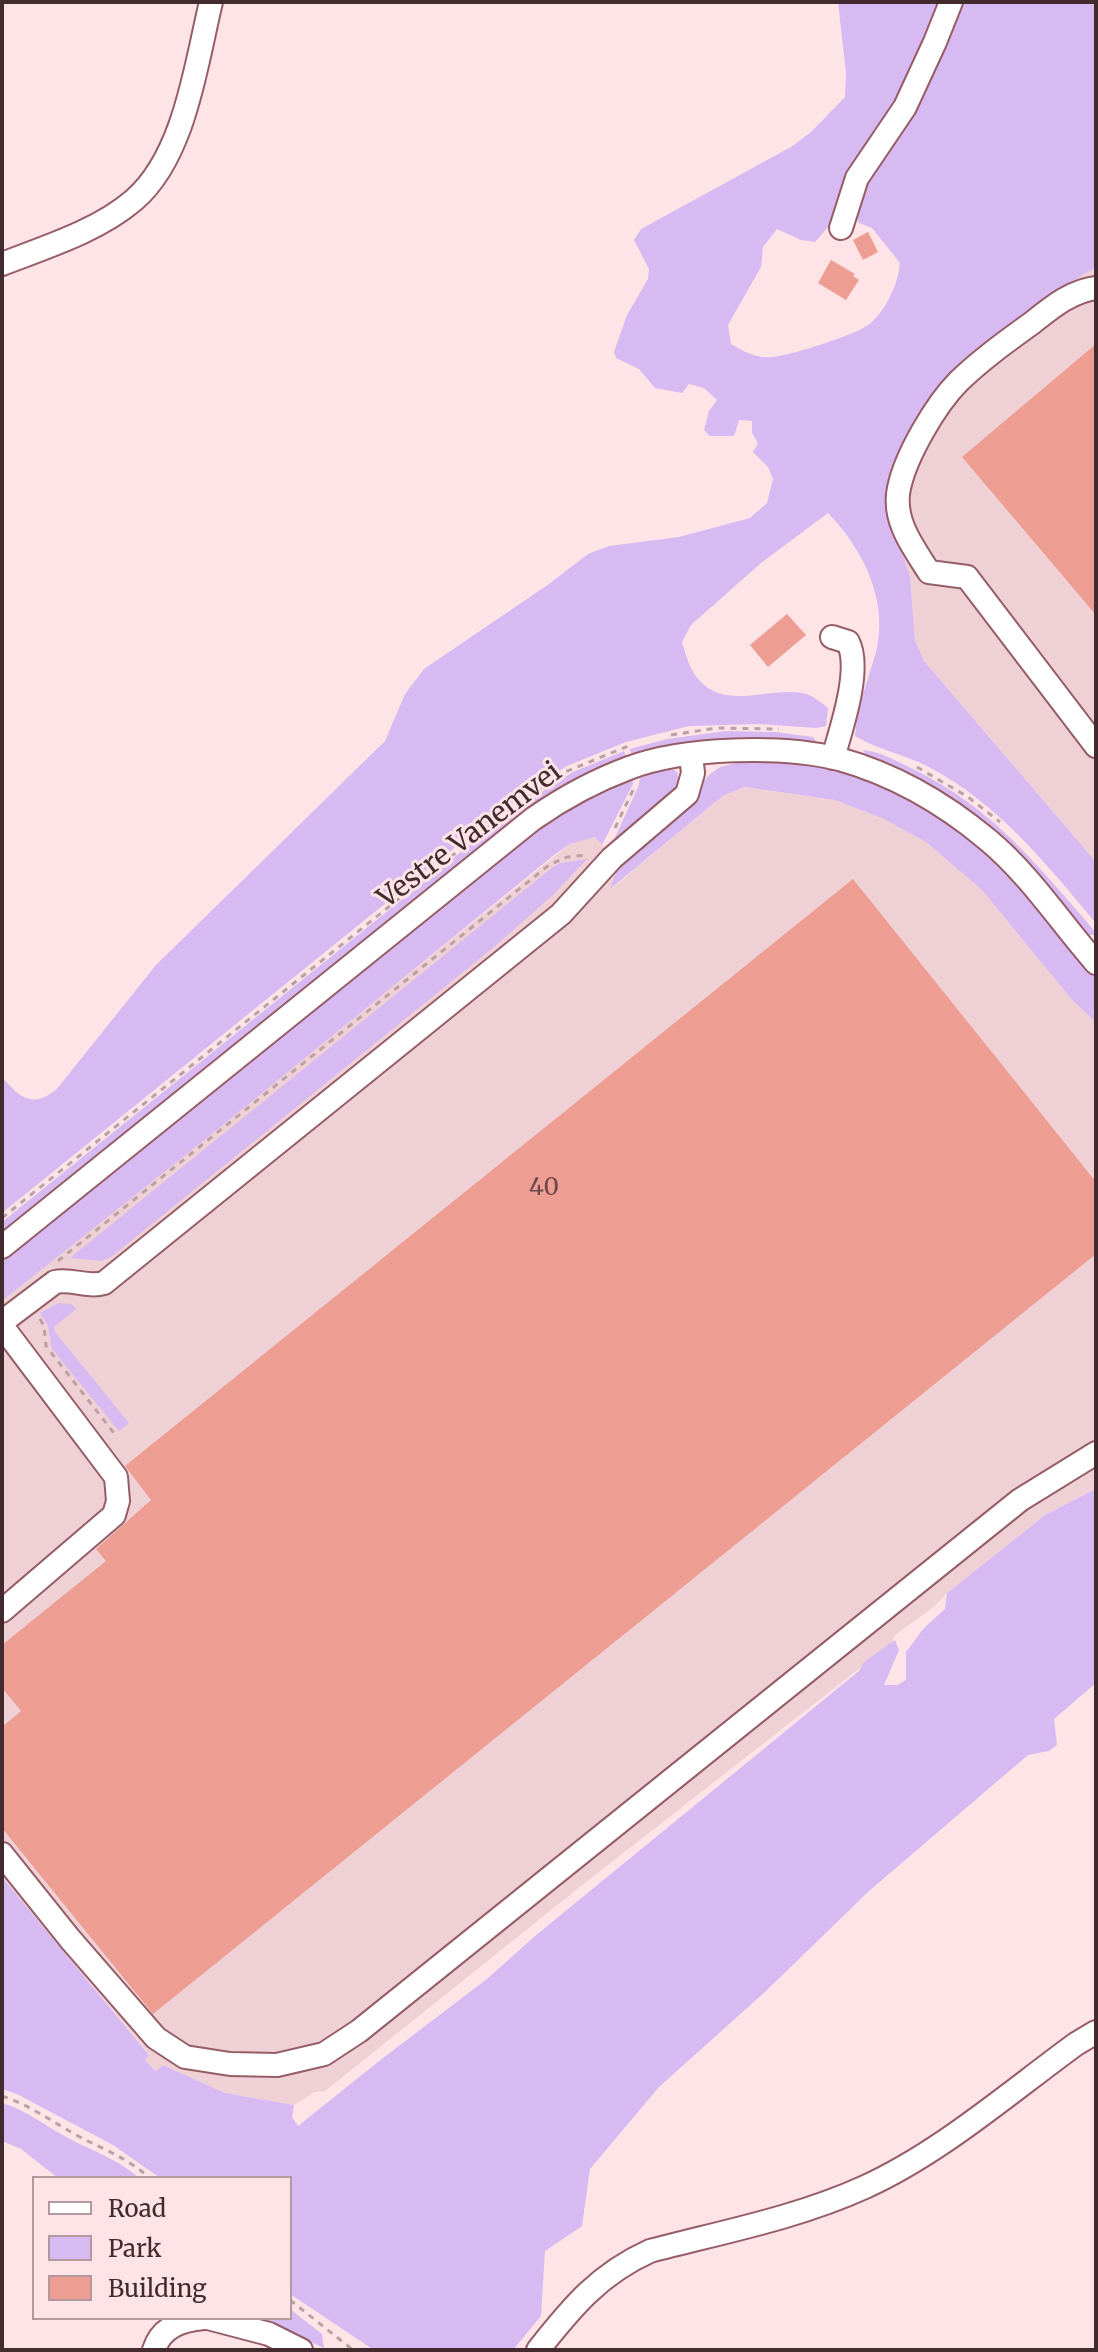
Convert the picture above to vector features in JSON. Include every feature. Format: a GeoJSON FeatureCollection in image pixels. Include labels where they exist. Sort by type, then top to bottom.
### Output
{"type":"FeatureCollection","features":[{"type":"Feature","properties":{"kind":"street"},"geometry":{"type":"LineString","coordinates":[[2,264],[110,217],[133,201],[151,182],[179,128],[211,2]]}},
{"type":"Feature","properties":{"kind":"street"},"geometry":{"type":"LineString","coordinates":[[841,228],[857,178],[905,107],[951,2]]}},
{"type":"Feature","properties":{"kind":"street"},"geometry":{"type":"LineString","coordinates":[[1096,288],[1081,290],[1058,303],[956,384],[919,441],[898,489],[898,510],[904,534],[929,572],[967,577],[1096,746]]}},
{"type":"Feature","properties":{"kind":"street"},"geometry":{"type":"LineString","coordinates":[[832,637],[848,642],[853,659],[846,706],[833,758]]}},
{"type":"Feature","properties":{"kind":"street","name":"Vestre Vanemvei"},"geometry":{"type":"LineString","coordinates":[[2,1247],[533,819],[628,756],[770,749],[833,758],[914,790],[967,823],[1002,853],[1096,963]]}},
{"type":"Feature","properties":{"kind":"street"},"geometry":{"type":"LineString","coordinates":[[2,1611],[114,1515],[119,1489],[116,1477],[2,1324],[55,1282],[63,1280],[95,1286],[104,1283],[561,914],[612,858],[687,794],[693,773],[691,755]]}},
{"type":"Feature","properties":{"kind":"street"},"geometry":{"type":"LineString","coordinates":[[2,1854],[70,1939],[167,2047],[185,2057],[230,2064],[277,2065],[324,2054],[359,2031],[1020,1500],[1096,1453]]}},
{"type":"Feature","properties":{"kind":"street"},"geometry":{"type":"LineString","coordinates":[[538,2350],[573,2306],[604,2276],[631,2260],[650,2251],[810,2210],[868,2186],[913,2161],[1096,2032]]}},
{"type":"Feature","properties":{"kind":"street"},"geometry":{"type":"LineString","coordinates":[[154,2350],[168,2328],[198,2320]]}},
{"type":"Feature","properties":{"kind":"street"},"geometry":{"type":"LineString","coordinates":[[214,2320],[269,2334],[301,2350]]}},
{"type":"Feature","properties":{"kind":"path"},"geometry":{"type":"LineString","coordinates":[[663,737],[717,728],[781,729]]}},
{"type":"Feature","properties":{"kind":"path"},"geometry":{"type":"LineString","coordinates":[[2,1218],[514,806],[565,772],[628,756],[637,743]]}},
{"type":"Feature","properties":{"kind":"path"},"geometry":{"type":"LineString","coordinates":[[612,834],[636,783],[628,756]]}},
{"type":"Feature","properties":{"kind":"path"},"geometry":{"type":"LineString","coordinates":[[908,763],[968,797],[1002,824]]}},
{"type":"Feature","properties":{"kind":"path"},"geometry":{"type":"LineString","coordinates":[[57,1261],[549,865],[567,857],[592,854]]}},
{"type":"Feature","properties":{"kind":"path"},"geometry":{"type":"LineString","coordinates":[[35,1313],[44,1326],[46,1346],[117,1437]]}},
{"type":"Feature","properties":{"kind":"path"},"geometry":{"type":"LineString","coordinates":[[2,2096],[30,2107],[92,2143],[108,2148],[147,2176]]}},
{"type":"Feature","properties":{"kind":"path"},"geometry":{"type":"LineString","coordinates":[[292,2302],[353,2350]]}},
{"type":"Feature","properties":{"kind":"shaded area"},"geometry":{"type":"Polygon","coordinates":[[[1096,267],[1096,862],[924,661],[915,640],[910,576],[892,524],[898,470],[974,355],[1054,292],[1096,267]]]}},
{"type":"Feature","properties":{"kind":"shaded area"},"geometry":{"type":"Polygon","coordinates":[[[745,787],[835,800],[884,819],[926,842],[982,890],[1073,1001],[1096,1022],[1096,1496],[1092,1490],[1045,1515],[895,1635],[892,1643],[325,2091],[315,2092],[294,2105],[225,2093],[163,2065],[157,2071],[145,2060],[149,2054],[2,1877],[2,1301],[570,844],[595,837],[621,868],[613,876],[611,889],[724,795],[745,787]]]}},
{"type":"Feature","properties":{"kind":"green space"},"geometry":{"type":"Polygon","coordinates":[[[838,2],[944,2],[933,34],[829,226],[815,242],[801,240],[777,229],[763,247],[761,267],[728,325],[731,344],[756,356],[781,356],[853,333],[871,323],[887,303],[900,263],[872,228],[859,223],[853,209],[958,2],[1096,2],[1096,267],[1054,292],[974,355],[948,382],[892,524],[910,576],[915,640],[924,661],[1096,862],[1096,923],[1020,837],[978,799],[929,767],[855,736],[860,704],[876,652],[879,614],[876,595],[862,559],[828,513],[761,563],[691,625],[682,642],[694,673],[710,690],[735,696],[789,692],[805,694],[828,708],[826,726],[689,726],[626,742],[567,766],[531,789],[444,856],[2,1213],[2,1077],[20,1095],[32,1100],[56,1090],[156,965],[385,741],[405,694],[424,669],[588,554],[609,546],[679,537],[750,518],[767,503],[773,479],[768,467],[753,452],[758,443],[752,433],[752,421],[739,420],[734,436],[710,436],[704,430],[709,411],[717,400],[704,388],[689,384],[682,393],[655,388],[639,369],[616,358],[614,352],[627,315],[648,279],[649,269],[634,240],[641,229],[791,147],[811,132],[845,97],[846,73],[838,2]]]}},
{"type":"Feature","properties":{"kind":"green space"},"geometry":{"type":"Polygon","coordinates":[[[726,731],[776,732],[813,737],[816,741],[716,739],[632,756],[630,749],[667,739],[726,731]]]}},
{"type":"Feature","properties":{"kind":"green space"},"geometry":{"type":"Polygon","coordinates":[[[863,750],[883,755],[915,770],[989,818],[1048,877],[1095,932],[1094,935],[1086,935],[1043,882],[996,833],[950,799],[865,754],[863,750]]]}},
{"type":"Feature","properties":{"kind":"green space"},"geometry":{"type":"Polygon","coordinates":[[[624,751],[626,758],[566,784],[536,803],[2,1233],[2,1222],[514,809],[573,772],[624,751]]]}},
{"type":"Feature","properties":{"kind":"green space"},"geometry":{"type":"Polygon","coordinates":[[[756,758],[812,765],[864,779],[914,801],[979,846],[1047,917],[1096,977],[1096,1022],[1073,1001],[982,890],[926,842],[884,819],[835,800],[745,787],[724,795],[610,889],[622,863],[697,799],[702,783],[709,775],[720,767],[756,758]]]}},
{"type":"Feature","properties":{"kind":"green space"},"geometry":{"type":"Polygon","coordinates":[[[667,766],[677,772],[678,790],[612,844],[639,785],[640,774],[667,766]]]}},
{"type":"Feature","properties":{"kind":"green space"},"geometry":{"type":"Polygon","coordinates":[[[632,777],[633,784],[602,845],[595,837],[570,844],[554,855],[2,1301],[2,1260],[505,852],[569,806],[632,777]]]}},
{"type":"Feature","properties":{"kind":"green space"},"geometry":{"type":"Polygon","coordinates":[[[587,859],[553,895],[494,947],[111,1257],[101,1261],[70,1258],[553,867],[587,859]]]}},
{"type":"Feature","properties":{"kind":"green space"},"geometry":{"type":"Polygon","coordinates":[[[58,1303],[71,1304],[76,1309],[54,1327],[55,1332],[129,1423],[119,1431],[52,1349],[48,1326],[40,1313],[58,1303]]]}},
{"type":"Feature","properties":{"kind":"green space"},"geometry":{"type":"Polygon","coordinates":[[[1093,1490],[1096,1496],[1096,1683],[1054,1719],[1057,1745],[1049,1751],[1028,1755],[869,1891],[766,1991],[659,2087],[590,2169],[582,2226],[545,2251],[541,2316],[513,2350],[374,2350],[292,2295],[292,2176],[157,2176],[113,2145],[2,2089],[2,1877],[149,2055],[145,2060],[156,2071],[163,2065],[225,2093],[294,2105],[292,2117],[298,2126],[487,1979],[535,1936],[859,1671],[864,1662],[895,1640],[899,1650],[884,1685],[897,1685],[906,1680],[906,1652],[924,1628],[945,1609],[947,1593],[1045,1515],[1093,1490]]]}},
{"type":"Feature","properties":{"kind":"green space"},"geometry":{"type":"Polygon","coordinates":[[[2,2103],[114,2160],[137,2176],[55,2176],[21,2149],[2,2141],[2,2103]]]}},
{"type":"Feature","properties":{"kind":"green space"},"geometry":{"type":"Polygon","coordinates":[[[292,2311],[322,2334],[324,2348],[263,2320],[292,2320],[292,2311]]]}},
{"type":"Feature","properties":{"kind":"building"},"geometry":{"type":"Polygon","coordinates":[[[868,232],[878,252],[863,260],[853,240],[868,232]]]}},
{"type":"Feature","properties":{"kind":"building"},"geometry":{"type":"Polygon","coordinates":[[[831,260],[855,274],[853,276],[859,280],[846,300],[818,283],[831,260]]]}},
{"type":"Feature","properties":{"kind":"building"},"geometry":{"type":"Polygon","coordinates":[[[1096,344],[1096,615],[962,457],[1096,344]]]}},
{"type":"Feature","properties":{"kind":"building"},"geometry":{"type":"Polygon","coordinates":[[[787,614],[806,635],[768,667],[750,645],[787,614]]]}},
{"type":"Feature","properties":{"kind":"building"},"geometry":{"type":"Polygon","coordinates":[[[853,879],[1096,1182],[1096,1254],[153,2014],[2,1828],[2,1727],[21,1711],[2,1688],[2,1645],[106,1561],[96,1549],[151,1500],[125,1466],[853,879]]]}}]}
